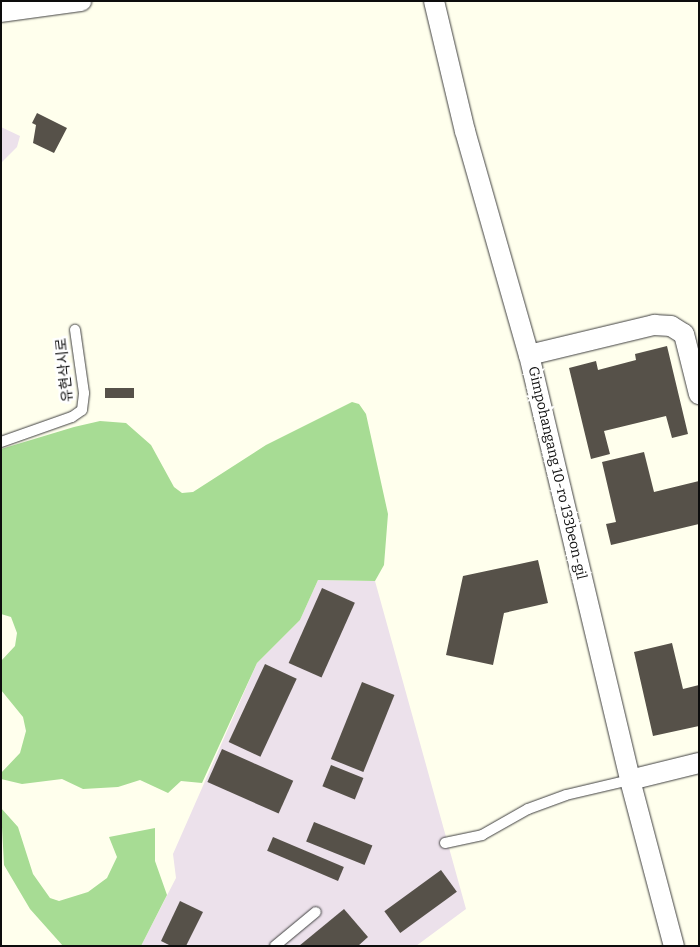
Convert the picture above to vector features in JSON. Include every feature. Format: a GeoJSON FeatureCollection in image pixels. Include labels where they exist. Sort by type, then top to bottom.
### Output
{"type":"FeatureCollection","features":[{"type":"Feature","properties":{"kind":"street"},"geometry":{"type":"LineString","coordinates":[[1,12],[81,1]]}},
{"type":"Feature","properties":{"kind":"street","name":"Gimpohangang 10-ro 133beon-gil"},"geometry":{"type":"LineString","coordinates":[[434,1],[465,131],[529,355],[630,780],[674,946]]}},
{"type":"Feature","properties":{"kind":"street"},"geometry":{"type":"LineString","coordinates":[[529,355],[654,325],[671,326],[684,334],[699,394]]}},
{"type":"Feature","properties":{"kind":"street"},"geometry":{"type":"LineString","coordinates":[[630,780],[699,763]]}},
{"type":"Feature","properties":{"kind":"lane","name":"유현삭시로"},"geometry":{"type":"LineString","coordinates":[[1,442],[72,417],[82,410],[84,393],[75,330]]}},
{"type":"Feature","properties":{"kind":"lane"},"geometry":{"type":"LineString","coordinates":[[445,842],[482,835],[528,809],[566,795],[630,780]]}},
{"type":"Feature","properties":{"kind":"lane"},"geometry":{"type":"LineString","coordinates":[[275,946],[316,912]]}},
{"type":"Feature","properties":{"kind":"shaded area"},"geometry":{"type":"Polygon","coordinates":[[[1,127],[20,136],[17,147],[1,163],[1,127]]]}},
{"type":"Feature","properties":{"kind":"shaded area"},"geometry":{"type":"Polygon","coordinates":[[[318,580],[375,581],[466,909],[416,946],[141,946],[176,878],[173,854],[257,663],[300,620],[318,580]]]}},
{"type":"Feature","properties":{"kind":"green space"},"geometry":{"type":"Polygon","coordinates":[[[352,402],[359,404],[366,414],[388,514],[384,565],[375,581],[318,580],[300,620],[257,663],[202,783],[181,781],[168,793],[140,780],[118,787],[83,789],[62,779],[22,784],[1,779],[1,773],[20,753],[26,731],[23,717],[1,690],[1,661],[15,646],[17,633],[11,617],[1,614],[1,449],[100,421],[126,423],[151,445],[174,487],[182,493],[193,492],[266,445],[352,402]]]}},
{"type":"Feature","properties":{"kind":"green space"},"geometry":{"type":"Polygon","coordinates":[[[1,808],[18,827],[33,874],[50,898],[59,901],[88,892],[107,878],[117,857],[109,837],[155,828],[155,861],[167,895],[141,946],[63,946],[30,909],[4,865],[1,808]]]}},
{"type":"Feature","properties":{"kind":"building"},"geometry":{"type":"Polygon","coordinates":[[[37,113],[67,128],[54,153],[33,143],[36,125],[32,123],[37,113]]]}},
{"type":"Feature","properties":{"kind":"building"},"geometry":{"type":"Polygon","coordinates":[[[667,346],[688,434],[672,438],[666,416],[604,431],[610,454],[591,459],[569,368],[596,361],[598,370],[636,360],[635,354],[667,346]]]}},
{"type":"Feature","properties":{"kind":"building"},"geometry":{"type":"Polygon","coordinates":[[[105,388],[134,388],[134,398],[105,398],[105,388]]]}},
{"type":"Feature","properties":{"kind":"building"},"geometry":{"type":"Polygon","coordinates":[[[644,452],[654,492],[699,481],[699,524],[611,545],[606,524],[616,522],[602,462],[644,452]]]}},
{"type":"Feature","properties":{"kind":"building"},"geometry":{"type":"Polygon","coordinates":[[[538,560],[548,603],[504,613],[493,665],[446,655],[463,576],[538,560]]]}},
{"type":"Feature","properties":{"kind":"building"},"geometry":{"type":"Polygon","coordinates":[[[322,588],[355,603],[322,678],[289,663],[322,588]]]}},
{"type":"Feature","properties":{"kind":"building"},"geometry":{"type":"Polygon","coordinates":[[[672,643],[683,689],[699,685],[699,726],[653,736],[634,652],[672,643]]]}},
{"type":"Feature","properties":{"kind":"building"},"geometry":{"type":"Polygon","coordinates":[[[265,664],[297,679],[260,757],[229,742],[265,664]]]}},
{"type":"Feature","properties":{"kind":"building"},"geometry":{"type":"Polygon","coordinates":[[[362,682],[394,695],[363,772],[331,759],[362,682]]]}},
{"type":"Feature","properties":{"kind":"building"},"geometry":{"type":"Polygon","coordinates":[[[222,749],[293,781],[279,814],[207,782],[222,749]]]}},
{"type":"Feature","properties":{"kind":"building"},"geometry":{"type":"Polygon","coordinates":[[[331,765],[363,778],[355,799],[322,786],[331,765]]]}},
{"type":"Feature","properties":{"kind":"building"},"geometry":{"type":"Polygon","coordinates":[[[314,822],[372,846],[365,865],[306,841],[314,822]]]}},
{"type":"Feature","properties":{"kind":"building"},"geometry":{"type":"Polygon","coordinates":[[[273,837],[344,867],[338,881],[267,851],[273,837]]]}},
{"type":"Feature","properties":{"kind":"building"},"geometry":{"type":"Polygon","coordinates":[[[441,870],[457,892],[400,933],[384,911],[441,870]]]}},
{"type":"Feature","properties":{"kind":"building"},"geometry":{"type":"Polygon","coordinates":[[[180,901],[203,912],[186,946],[171,946],[161,941],[180,901]]]}},
{"type":"Feature","properties":{"kind":"building"},"geometry":{"type":"Polygon","coordinates":[[[344,909],[368,937],[358,946],[299,946],[344,909]]]}}]}
